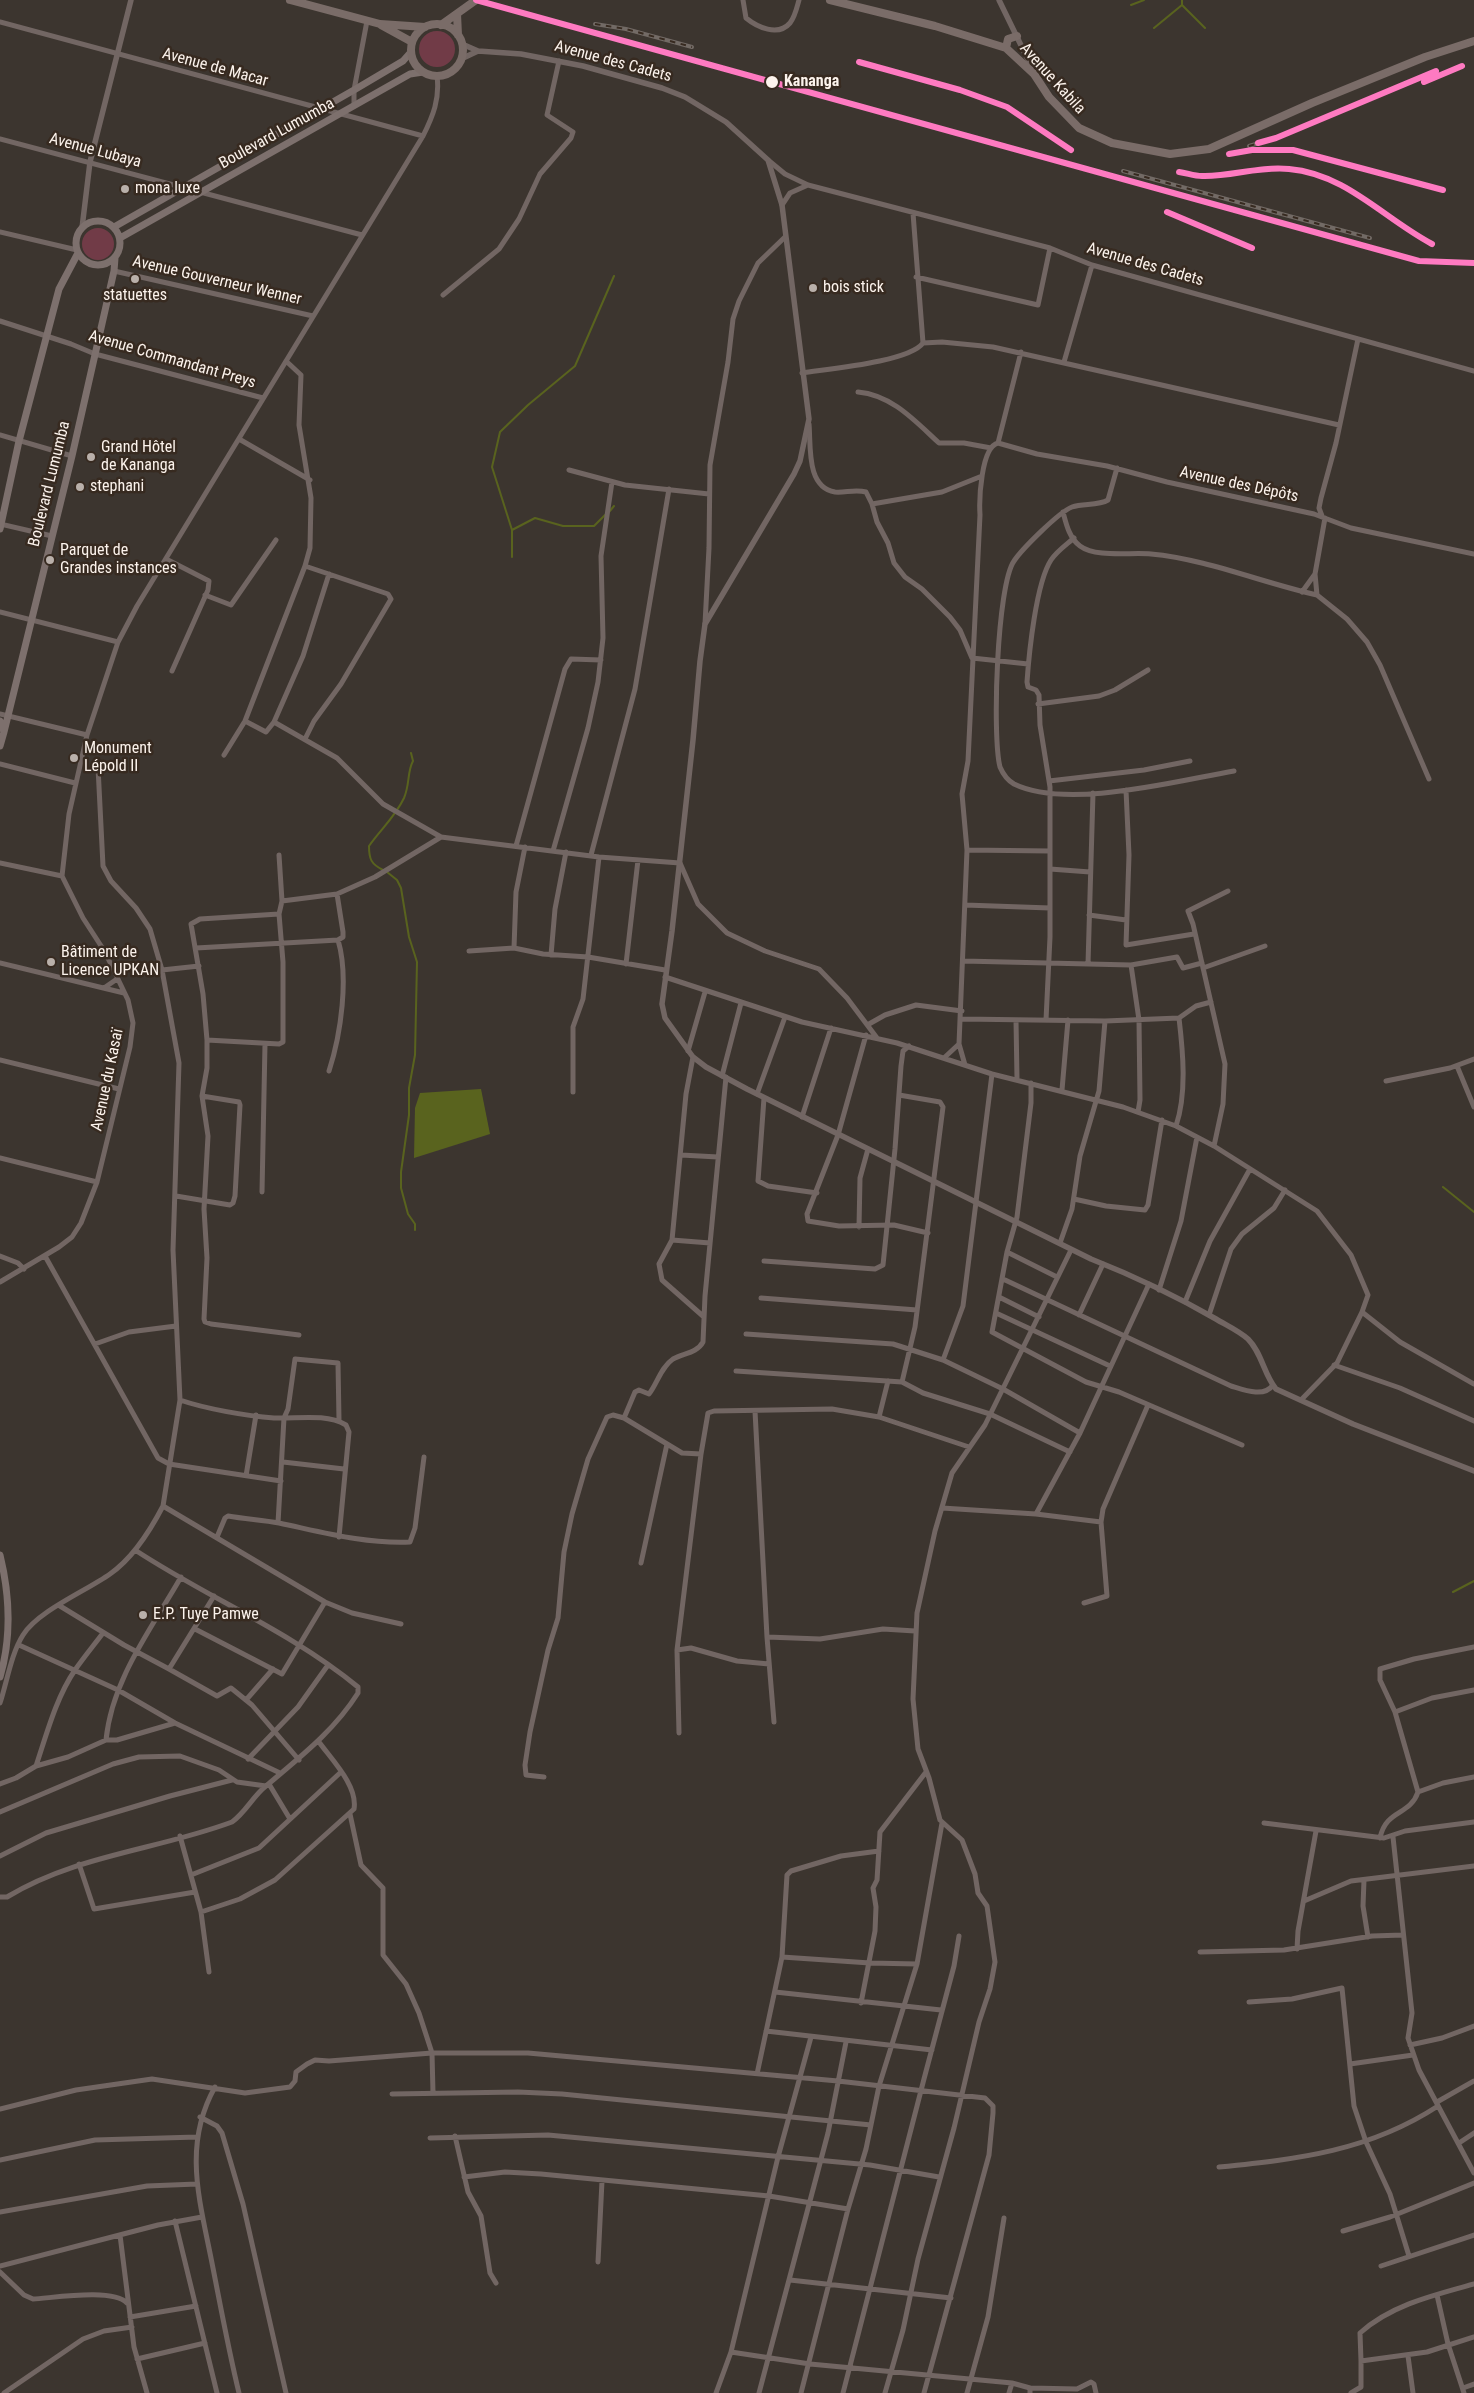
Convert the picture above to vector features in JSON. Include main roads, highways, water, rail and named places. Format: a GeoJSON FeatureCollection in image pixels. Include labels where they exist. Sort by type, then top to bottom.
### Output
{"type":"FeatureCollection","features":[{"type":"Feature","properties":{"kind":"highway"},"geometry":{"type":"LineString","coordinates":[[290,0],[380,24],[425,27],[441,24],[476,0]]}},
{"type":"Feature","properties":{"kind":"highway","name":"Avenue Kabila"},"geometry":{"type":"LineString","coordinates":[[830,0],[935,26],[1006,48],[1034,74],[1049,97],[1063,113],[1086,132],[1132,148],[1170,154],[1209,149],[1233,140],[1312,103],[1425,56],[1474,41]]}},
{"type":"Feature","properties":{"kind":"highway"},"geometry":{"type":"LineString","coordinates":[[425,27],[415,36],[412,42],[411,52],[414,64],[423,72],[437,76],[451,71],[461,59],[462,44],[458,35],[456,14]]}},
{"type":"Feature","properties":{"kind":"highway"},"geometry":{"type":"LineString","coordinates":[[380,24],[412,42]]}},
{"type":"Feature","properties":{"kind":"highway"},"geometry":{"type":"LineString","coordinates":[[441,24],[458,35]]}},
{"type":"Feature","properties":{"kind":"highway"},"geometry":{"type":"LineString","coordinates":[[1006,48],[1008,39],[1017,36]]}},
{"type":"Feature","properties":{"kind":"main road","name":"Boulevard Lumumba"},"geometry":{"type":"LineString","coordinates":[[114,227],[354,90],[403,61],[411,52]]}},
{"type":"Feature","properties":{"kind":"main road","name":"Boulevard Lumumba"},"geometry":{"type":"LineString","coordinates":[[120,238],[410,74],[423,72]]}},
{"type":"Feature","properties":{"kind":"main road"},"geometry":{"type":"LineString","coordinates":[[98,221],[114,227],[120,238],[120,251],[115,258],[106,264],[95,266],[85,262],[78,252],[76,238],[82,228],[98,221]]}},
{"type":"Feature","properties":{"kind":"main road"},"geometry":{"type":"LineString","coordinates":[[0,526],[19,441],[60,289],[78,252]]}},
{"type":"Feature","properties":{"kind":"main road","name":"Boulevard Lumumba"},"geometry":{"type":"LineString","coordinates":[[0,746],[4,732],[4,715],[31,621],[72,456],[114,271],[115,258]]}},
{"type":"Feature","properties":{"kind":"main road"},"geometry":{"type":"LineString","coordinates":[[0,721],[4,732]]}},
{"type":"Feature","properties":{"kind":"main road"},"geometry":{"type":"LineString","coordinates":[[0,1555],[9,1625],[6,1658],[0,1677]]}},
{"type":"Feature","properties":{"kind":"waterway"},"geometry":{"type":"LineString","coordinates":[[1131,5],[1144,0]]}},
{"type":"Feature","properties":{"kind":"waterway"},"geometry":{"type":"LineString","coordinates":[[1154,28],[1182,5],[1182,0]]}},
{"type":"Feature","properties":{"kind":"waterway"},"geometry":{"type":"LineString","coordinates":[[1182,5],[1205,28]]}},
{"type":"Feature","properties":{"kind":"waterway"},"geometry":{"type":"LineString","coordinates":[[512,557],[512,530],[492,467],[500,432],[528,405],[575,366],[614,276]]}},
{"type":"Feature","properties":{"kind":"waterway"},"geometry":{"type":"LineString","coordinates":[[609,512],[614,506]]}},
{"type":"Feature","properties":{"kind":"waterway"},"geometry":{"type":"LineString","coordinates":[[512,530],[535,518],[563,526],[594,526],[605,515]]}},
{"type":"Feature","properties":{"kind":"waterway"},"geometry":{"type":"LineString","coordinates":[[383,870],[372,861],[369,846],[404,798],[413,761],[411,753]]}},
{"type":"Feature","properties":{"kind":"waterway"},"geometry":{"type":"LineString","coordinates":[[387,872],[397,880],[401,888],[409,937],[417,962],[415,1055],[409,1088],[409,1115],[401,1172],[401,1188],[408,1214],[415,1224],[415,1230]]}},
{"type":"Feature","properties":{"kind":"waterway"},"geometry":{"type":"LineString","coordinates":[[1443,1187],[1474,1212]]}},
{"type":"Feature","properties":{"kind":"waterway"},"geometry":{"type":"LineString","coordinates":[[1453,1592],[1474,1581]]}},
{"type":"Feature","properties":{"kind":"railway"},"geometry":{"type":"LineString","coordinates":[[595,24],[626,29],[692,47]]}},
{"type":"Feature","properties":{"kind":"railway"},"geometry":{"type":"LineString","coordinates":[[859,62],[960,90],[1007,107],[1071,150]]}},
{"type":"Feature","properties":{"kind":"railway"},"geometry":{"type":"LineString","coordinates":[[1432,78],[1462,66]]}},
{"type":"Feature","properties":{"kind":"railway"},"geometry":{"type":"LineString","coordinates":[[1249,146],[1276,138],[1436,71]]}},
{"type":"Feature","properties":{"kind":"railway"},"geometry":{"type":"LineString","coordinates":[[1229,154],[1252,150],[1293,150],[1443,190]]}},
{"type":"Feature","properties":{"kind":"railway"},"geometry":{"type":"LineString","coordinates":[[1179,172],[1199,176],[1213,176],[1278,168],[1310,173],[1329,179],[1346,188],[1432,244]]}},
{"type":"Feature","properties":{"kind":"railway"},"geometry":{"type":"LineString","coordinates":[[1123,171],[1370,238]]}},
{"type":"Feature","properties":{"kind":"railway"},"geometry":{"type":"LineString","coordinates":[[1167,212],[1252,248]]}},
{"type":"Feature","properties":{"kind":"place","name":"Kananga"},"geometry":{"type":"Point","coordinates":[772,82]}},
{"type":"Feature","properties":{"kind":"place","name":"mona luxe"},"geometry":{"type":"Point","coordinates":[125,189]}},
{"type":"Feature","properties":{"kind":"place","name":"statuettes"},"geometry":{"type":"Point","coordinates":[135,279]}},
{"type":"Feature","properties":{"kind":"place","name":"bois stick"},"geometry":{"type":"Point","coordinates":[813,288]}},
{"type":"Feature","properties":{"kind":"place","name":"Grand Hôtel de Kananga"},"geometry":{"type":"Point","coordinates":[91,457]}},
{"type":"Feature","properties":{"kind":"place","name":"stephani"},"geometry":{"type":"Point","coordinates":[80,487]}},
{"type":"Feature","properties":{"kind":"place","name":"Parquet de Grandes instances"},"geometry":{"type":"Point","coordinates":[50,560]}},
{"type":"Feature","properties":{"kind":"place","name":"Monument Lépold II"},"geometry":{"type":"Point","coordinates":[74,758]}},
{"type":"Feature","properties":{"kind":"place","name":"Bâtiment de Licence UPKAN"},"geometry":{"type":"Point","coordinates":[51,962]}},
{"type":"Feature","properties":{"kind":"place","name":"E.P. Tuye Pamwe"},"geometry":{"type":"Point","coordinates":[143,1615]}}]}
